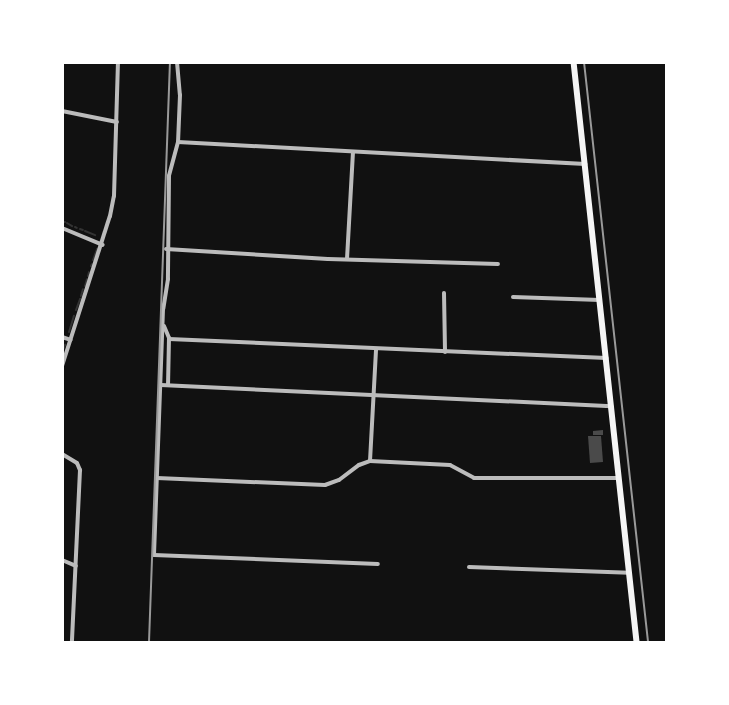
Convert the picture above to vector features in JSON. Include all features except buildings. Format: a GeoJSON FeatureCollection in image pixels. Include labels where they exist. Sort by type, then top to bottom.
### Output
{"type":"FeatureCollection","features":[{"type":"Feature","properties":{"kind":"main road"},"geometry":{"type":"LineString","coordinates":[[574,62],[637,642]]}},
{"type":"Feature","properties":{"kind":"street"},"geometry":{"type":"LineString","coordinates":[[62,366],[102,245],[114,192],[118,62]]}},
{"type":"Feature","properties":{"kind":"street"},"geometry":{"type":"LineString","coordinates":[[177,62],[180,95],[178,142],[168,176],[167,285],[163,324],[154,555],[378,564]]}},
{"type":"Feature","properties":{"kind":"street"},"geometry":{"type":"LineString","coordinates":[[62,112],[117,122]]}},
{"type":"Feature","properties":{"kind":"street"},"geometry":{"type":"LineString","coordinates":[[178,142],[586,164]]}},
{"type":"Feature","properties":{"kind":"street"},"geometry":{"type":"LineString","coordinates":[[347,259],[353,152]]}},
{"type":"Feature","properties":{"kind":"street"},"geometry":{"type":"LineString","coordinates":[[62,228],[102,245]]}},
{"type":"Feature","properties":{"kind":"street"},"geometry":{"type":"LineString","coordinates":[[166,250],[498,264]]}},
{"type":"Feature","properties":{"kind":"street"},"geometry":{"type":"LineString","coordinates":[[444,293],[445,352]]}},
{"type":"Feature","properties":{"kind":"street"},"geometry":{"type":"LineString","coordinates":[[513,296],[600,300]]}},
{"type":"Feature","properties":{"kind":"street"},"geometry":{"type":"LineString","coordinates":[[163,324],[169,339],[168,385]]}},
{"type":"Feature","properties":{"kind":"street"},"geometry":{"type":"LineString","coordinates":[[62,337],[71,340]]}},
{"type":"Feature","properties":{"kind":"street"},"geometry":{"type":"LineString","coordinates":[[169,339],[607,358]]}},
{"type":"Feature","properties":{"kind":"street"},"geometry":{"type":"LineString","coordinates":[[370,461],[376,349]]}},
{"type":"Feature","properties":{"kind":"street"},"geometry":{"type":"LineString","coordinates":[[161,385],[612,406]]}},
{"type":"Feature","properties":{"kind":"street"},"geometry":{"type":"LineString","coordinates":[[62,454],[77,463],[80,470],[72,642]]}},
{"type":"Feature","properties":{"kind":"street"},"geometry":{"type":"LineString","coordinates":[[157,478],[325,485],[337,481],[358,464],[370,461],[450,465],[474,478],[619,478]]}},
{"type":"Feature","properties":{"kind":"street"},"geometry":{"type":"LineString","coordinates":[[62,560],[76,566]]}},
{"type":"Feature","properties":{"kind":"street"},"geometry":{"type":"LineString","coordinates":[[469,566],[630,573]]}},
{"type":"Feature","properties":{"kind":"waterway"},"geometry":{"type":"LineString","coordinates":[[67,223],[72,226]]}},
{"type":"Feature","properties":{"kind":"waterway"},"geometry":{"type":"LineString","coordinates":[[85,231],[95,235]]}},
{"type":"Feature","properties":{"kind":"waterway"},"geometry":{"type":"LineString","coordinates":[[93,260],[97,249]]}},
{"type":"Feature","properties":{"kind":"waterway"},"geometry":{"type":"LineString","coordinates":[[88,276],[89,272]]}},
{"type":"Feature","properties":{"kind":"waterway"},"geometry":{"type":"LineString","coordinates":[[85,286],[87,279]]}},
{"type":"Feature","properties":{"kind":"waterway"},"geometry":{"type":"LineString","coordinates":[[81,296],[83,289]]}},
{"type":"Feature","properties":{"kind":"waterway"},"geometry":{"type":"LineString","coordinates":[[76,310],[80,299]]}},
{"type":"Feature","properties":{"kind":"waterway"},"geometry":{"type":"LineString","coordinates":[[69,332],[74,316]]}},
{"type":"Feature","properties":{"kind":"waterway"},"geometry":{"type":"LineString","coordinates":[[62,352],[65,345]]}},
{"type":"Feature","properties":{"kind":"railway"},"geometry":{"type":"LineString","coordinates":[[149,642],[170,62]]}},
{"type":"Feature","properties":{"kind":"railway"},"geometry":{"type":"LineString","coordinates":[[584,62],[648,642]]}}]}
